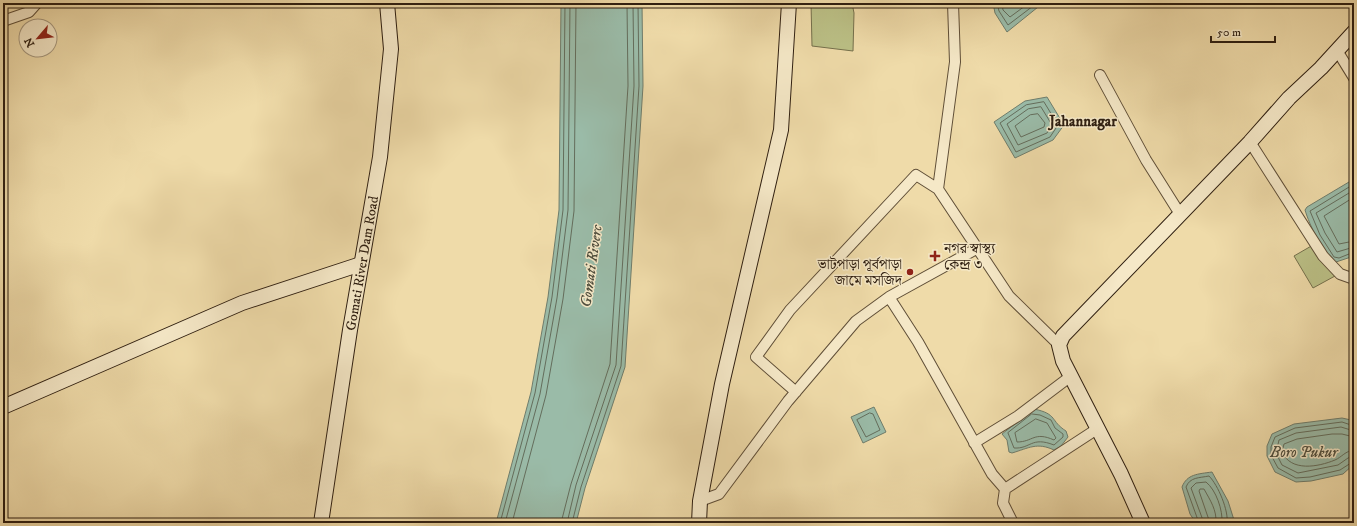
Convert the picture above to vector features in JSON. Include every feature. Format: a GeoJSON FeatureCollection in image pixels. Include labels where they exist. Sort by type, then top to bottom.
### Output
{"type":"FeatureCollection","features":[{"type":"Feature","properties":{"kind":"street"},"geometry":{"type":"LineString","coordinates":[[3,21],[29,12],[37,3]]}},
{"type":"Feature","properties":{"kind":"street","name":"Gomati River Dam Road"},"geometry":{"type":"LineString","coordinates":[[322,523],[361,264],[380,157],[388,93],[391,49],[387,3]]}},
{"type":"Feature","properties":{"kind":"street"},"geometry":{"type":"LineString","coordinates":[[699,523],[700,501],[722,384],[781,130],[789,3]]}},
{"type":"Feature","properties":{"kind":"street"},"geometry":{"type":"LineString","coordinates":[[938,189],[955,62],[953,3]]}},
{"type":"Feature","properties":{"kind":"street"},"geometry":{"type":"LineString","coordinates":[[1143,523],[1121,474],[1060,353],[1059,345],[1068,328],[1250,142],[1289,98],[1338,52],[1354,32]]}},
{"type":"Feature","properties":{"kind":"street"},"geometry":{"type":"LineString","coordinates":[[1338,52],[1354,78]]}},
{"type":"Feature","properties":{"kind":"street"},"geometry":{"type":"LineString","coordinates":[[1100,75],[1146,160],[1180,214]]}},
{"type":"Feature","properties":{"kind":"street"},"geometry":{"type":"LineString","coordinates":[[1250,142],[1323,256],[1340,274],[1354,279]]}},
{"type":"Feature","properties":{"kind":"street"},"geometry":{"type":"LineString","coordinates":[[796,392],[756,357],[790,310],[916,175],[938,189],[1009,296],[1059,345]]}},
{"type":"Feature","properties":{"kind":"street"},"geometry":{"type":"LineString","coordinates":[[700,501],[719,494],[796,392],[856,321],[889,297],[978,248]]}},
{"type":"Feature","properties":{"kind":"street"},"geometry":{"type":"LineString","coordinates":[[3,406],[242,303],[361,264]]}},
{"type":"Feature","properties":{"kind":"street"},"geometry":{"type":"LineString","coordinates":[[889,297],[918,342],[992,474],[1005,489]]}},
{"type":"Feature","properties":{"kind":"street"},"geometry":{"type":"LineString","coordinates":[[974,443],[1018,416],[1071,376]]}},
{"type":"Feature","properties":{"kind":"street"},"geometry":{"type":"LineString","coordinates":[[1013,523],[1003,502],[1005,489],[1097,429]]}},
{"type":"Feature","properties":{"kind":"green space"},"geometry":{"type":"Polygon","coordinates":[[[811,3],[852,3],[854,13],[853,51],[812,46],[811,3]]]}},
{"type":"Feature","properties":{"kind":"green space"},"geometry":{"type":"Polygon","coordinates":[[[1313,245],[1335,276],[1313,288],[1294,256],[1313,245]]]}},
{"type":"Feature","properties":{"kind":"water","name":"Gomati Riverc"},"geometry":{"type":"Polygon","coordinates":[[[561,3],[642,3],[643,86],[625,367],[585,488],[576,523],[496,523],[531,392],[548,297],[559,210],[561,3]]]}},
{"type":"Feature","properties":{"kind":"water"},"geometry":{"type":"Polygon","coordinates":[[[993,3],[1043,3],[1007,32],[995,13],[993,3]]]}},
{"type":"Feature","properties":{"kind":"water"},"geometry":{"type":"Polygon","coordinates":[[[1047,97],[1064,125],[1053,140],[1015,158],[994,122],[1025,101],[1047,97]]]}},
{"type":"Feature","properties":{"kind":"water"},"geometry":{"type":"Polygon","coordinates":[[[1354,179],[1354,256],[1336,262],[1331,259],[1322,247],[1313,231],[1305,210],[1307,207],[1354,179]]]}},
{"type":"Feature","properties":{"kind":"water"},"geometry":{"type":"Polygon","coordinates":[[[874,407],[886,432],[863,443],[851,417],[874,407]]]}},
{"type":"Feature","properties":{"kind":"water"},"geometry":{"type":"Polygon","coordinates":[[[1034,409],[1047,413],[1066,431],[1068,437],[1061,446],[1054,450],[1043,446],[1038,446],[1012,453],[1009,452],[1007,440],[1002,434],[1034,409]]]}},
{"type":"Feature","properties":{"kind":"water","name":"Boro Pukur"},"geometry":{"type":"Polygon","coordinates":[[[1342,418],[1351,420],[1354,427],[1354,464],[1343,474],[1311,481],[1296,482],[1275,472],[1267,456],[1267,446],[1272,434],[1294,424],[1342,418]]]}},
{"type":"Feature","properties":{"kind":"water"},"geometry":{"type":"Polygon","coordinates":[[[1212,472],[1228,501],[1234,520],[1229,523],[1196,523],[1190,514],[1182,487],[1184,483],[1187,479],[1194,475],[1212,472]]]}},
{"type":"Feature","properties":{"kind":"place","name":"নগর স্বাস্থ্য কেন্দ্র ৩"},"geometry":{"type":"Point","coordinates":[935,256]}},
{"type":"Feature","properties":{"kind":"place","name":"ভাটপাড়া পূর্বপাড়া জামে মসজিদ"},"geometry":{"type":"Point","coordinates":[910,272]}},
{"type":"Feature","properties":{"kind":"district","name":"Jahannagar"},"geometry":{"type":"Point","coordinates":[1083,121]}}]}
